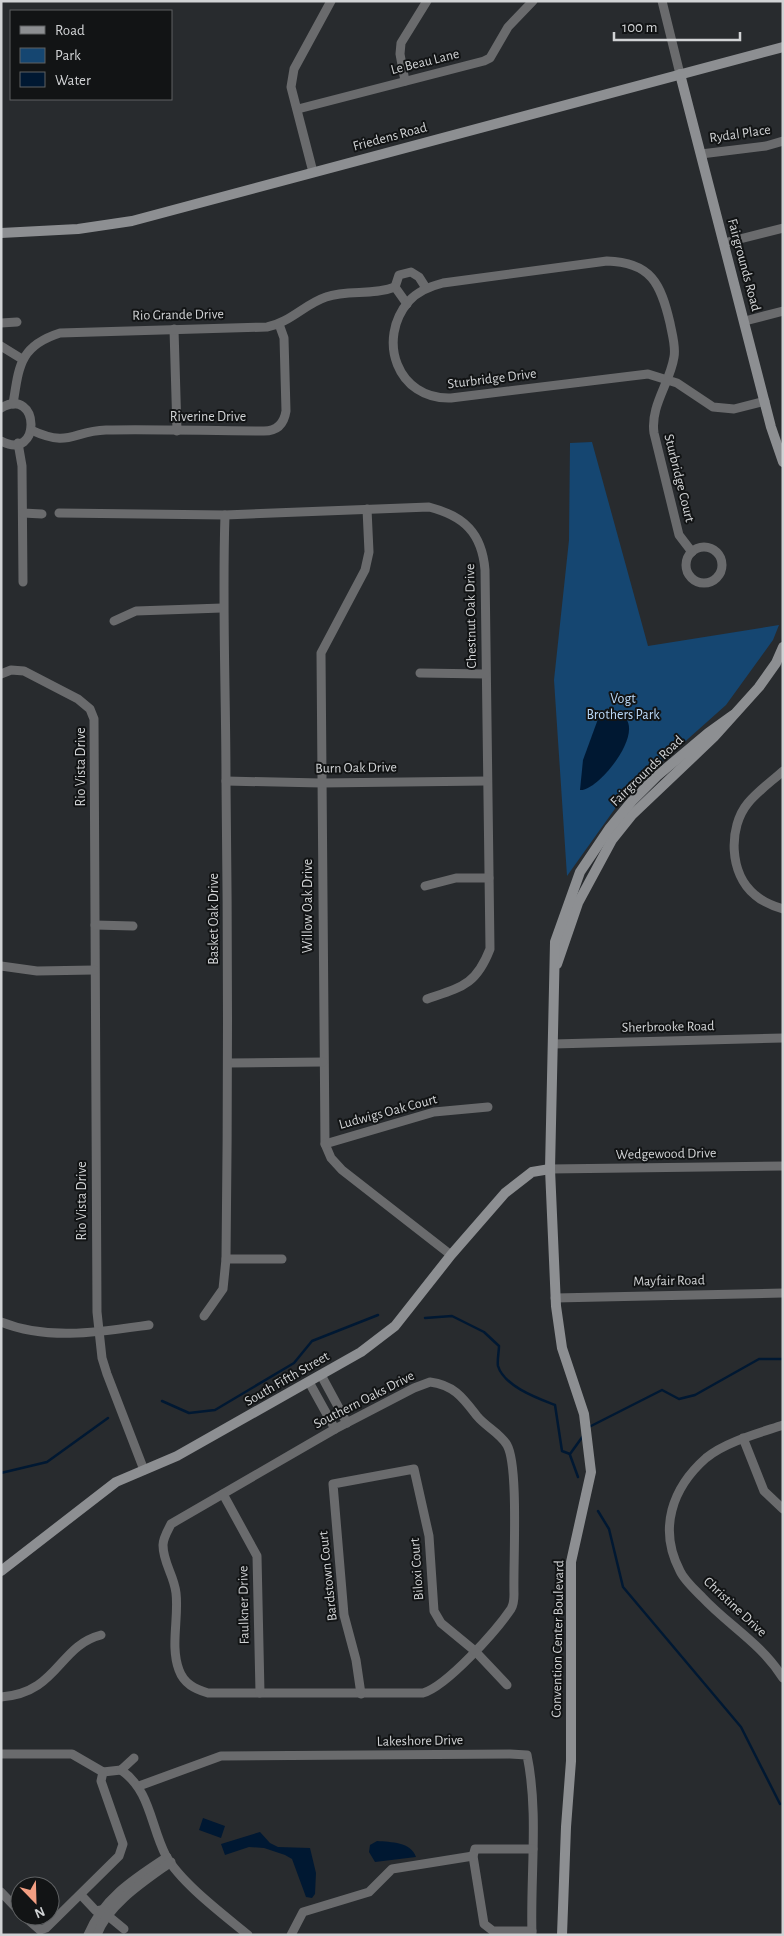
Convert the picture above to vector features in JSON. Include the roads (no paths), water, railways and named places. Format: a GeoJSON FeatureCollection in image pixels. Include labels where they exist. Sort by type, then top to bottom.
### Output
{"type":"FeatureCollection","features":[{"type":"Feature","properties":{"kind":"street"},"geometry":{"type":"LineString","coordinates":[[313,172],[291,87],[294,69],[331,1]]}},
{"type":"Feature","properties":{"kind":"street"},"geometry":{"type":"LineString","coordinates":[[406,81],[400,54],[401,43],[427,1]]}},
{"type":"Feature","properties":{"kind":"street","name":"Le Beau Lane"},"geometry":{"type":"LineString","coordinates":[[298,109],[490,58],[508,27],[533,1]]}},
{"type":"Feature","properties":{"kind":"street"},"geometry":{"type":"LineString","coordinates":[[662,1],[680,74]]}},
{"type":"Feature","properties":{"kind":"street","name":"Friedens Road"},"geometry":{"type":"LineString","coordinates":[[2,233],[78,229],[132,221],[783,47]]}},
{"type":"Feature","properties":{"kind":"street","name":"Fairgrounds Road"},"geometry":{"type":"LineString","coordinates":[[680,74],[765,401],[783,462]]}},
{"type":"Feature","properties":{"kind":"street","name":"Rydal Place"},"geometry":{"type":"LineString","coordinates":[[701,154],[766,146],[783,140]]}},
{"type":"Feature","properties":{"kind":"street"},"geometry":{"type":"LineString","coordinates":[[724,244],[783,228]]}},
{"type":"Feature","properties":{"kind":"street","name":"Sturbridge Drive"},"geometry":{"type":"LineString","coordinates":[[667,379],[675,354],[664,299],[654,280],[637,266],[623,262],[607,261],[450,282],[426,288],[407,304],[402,312],[395,334],[398,366],[410,386],[431,397],[451,398],[648,374],[667,379],[713,407],[734,409],[765,401]]}},
{"type":"Feature","properties":{"kind":"street"},"geometry":{"type":"LineString","coordinates":[[407,304],[387,290],[399,275],[411,272],[419,277],[426,288]]}},
{"type":"Feature","properties":{"kind":"street","name":"Rio Grande Drive"},"geometry":{"type":"LineString","coordinates":[[22,359],[35,345],[60,333],[267,327],[279,324],[325,297],[346,292],[387,290]]}},
{"type":"Feature","properties":{"kind":"street"},"geometry":{"type":"LineString","coordinates":[[745,321],[783,311]]}},
{"type":"Feature","properties":{"kind":"street"},"geometry":{"type":"LineString","coordinates":[[1,323],[17,322]]}},
{"type":"Feature","properties":{"kind":"street","name":"Riverine Drive"},"geometry":{"type":"LineString","coordinates":[[31,430],[47,437],[61,439],[103,430],[268,431],[281,425],[286,412],[284,338],[279,324]]}},
{"type":"Feature","properties":{"kind":"street"},"geometry":{"type":"LineString","coordinates":[[174,329],[178,431]]}},
{"type":"Feature","properties":{"kind":"street"},"geometry":{"type":"LineString","coordinates":[[1,346],[22,359],[13,404]]}},
{"type":"Feature","properties":{"kind":"street","name":"Sturbridge Court"},"geometry":{"type":"LineString","coordinates":[[667,379],[652,425],[679,535],[692,552]]}},
{"type":"Feature","properties":{"kind":"street"},"geometry":{"type":"LineString","coordinates":[[1,408],[13,404],[21,406],[28,413],[32,423],[27,438],[18,443],[7,443],[1,440]]}},
{"type":"Feature","properties":{"kind":"street"},"geometry":{"type":"LineString","coordinates":[[18,443],[22,466],[23,582]]}},
{"type":"Feature","properties":{"kind":"street","name":"Chestnut Oak Drive"},"geometry":{"type":"LineString","coordinates":[[59,513],[225,515],[429,507],[447,512],[460,519],[473,532],[484,558],[490,949],[477,975],[460,988],[428,1000]]}},
{"type":"Feature","properties":{"kind":"street","name":"Willow Oak Drive"},"geometry":{"type":"LineString","coordinates":[[367,509],[369,552],[365,570],[321,653],[325,1144],[331,1158],[342,1170],[451,1255]]}},
{"type":"Feature","properties":{"kind":"street"},"geometry":{"type":"LineString","coordinates":[[23,513],[42,514]]}},
{"type":"Feature","properties":{"kind":"street","name":"Basket Oak Drive"},"geometry":{"type":"LineString","coordinates":[[204,1316],[222,1288],[226,1260],[228,1063],[226,780],[222,608],[225,515]]}},
{"type":"Feature","properties":{"kind":"street"},"geometry":{"type":"LineString","coordinates":[[703,547],[717,552],[722,566],[715,579],[700,582],[691,577],[686,562],[692,552],[703,547]]}},
{"type":"Feature","properties":{"kind":"street"},"geometry":{"type":"LineString","coordinates":[[114,621],[136,611],[222,608]]}},
{"type":"Feature","properties":{"kind":"street","name":"Fairgrounds Road"},"geometry":{"type":"LineString","coordinates":[[550,1170],[555,942],[570,895],[580,872],[609,829],[632,800],[708,733],[733,715],[759,687],[776,663],[783,647]]}},
{"type":"Feature","properties":{"kind":"street","name":"Rio Vista Drive"},"geometry":{"type":"LineString","coordinates":[[1,674],[11,670],[24,671],[78,699],[90,709],[94,719],[96,1281],[99,1332],[107,1374],[144,1470]]}},
{"type":"Feature","properties":{"kind":"street"},"geometry":{"type":"LineString","coordinates":[[420,673],[485,674]]}},
{"type":"Feature","properties":{"kind":"street"},"geometry":{"type":"LineString","coordinates":[[783,771],[748,803],[734,833],[735,854],[746,885],[755,896],[783,909]]}},
{"type":"Feature","properties":{"kind":"street","name":"Burn Oak Drive"},"geometry":{"type":"LineString","coordinates":[[226,780],[321,783],[486,781]]}},
{"type":"Feature","properties":{"kind":"street"},"geometry":{"type":"LineString","coordinates":[[425,886],[456,878],[489,878]]}},
{"type":"Feature","properties":{"kind":"street"},"geometry":{"type":"LineString","coordinates":[[95,925],[133,926]]}},
{"type":"Feature","properties":{"kind":"street"},"geometry":{"type":"LineString","coordinates":[[1,966],[37,971],[94,970]]}},
{"type":"Feature","properties":{"kind":"street","name":"Sherbrooke Road"},"geometry":{"type":"LineString","coordinates":[[553,1044],[783,1038]]}},
{"type":"Feature","properties":{"kind":"street"},"geometry":{"type":"LineString","coordinates":[[228,1063],[323,1062]]}},
{"type":"Feature","properties":{"kind":"street","name":"Ludwigs Oak Court"},"geometry":{"type":"LineString","coordinates":[[325,1144],[434,1112],[488,1107]]}},
{"type":"Feature","properties":{"kind":"street","name":"Wedgewood Drive"},"geometry":{"type":"LineString","coordinates":[[550,1170],[783,1166]]}},
{"type":"Feature","properties":{"kind":"street","name":"South Fifth Street"},"geometry":{"type":"LineString","coordinates":[[1,1571],[116,1482],[177,1456],[361,1352],[395,1326],[451,1255],[488,1212],[524,1176],[532,1172],[550,1170]]}},
{"type":"Feature","properties":{"kind":"street","name":"Convention Center Boulevard"},"geometry":{"type":"LineString","coordinates":[[550,1170],[555,1298],[562,1348],[580,1402],[590,1453],[591,1472],[572,1562],[571,1761],[561,1910],[562,1935]]}},
{"type":"Feature","properties":{"kind":"street"},"geometry":{"type":"LineString","coordinates":[[226,1260],[282,1259]]}},
{"type":"Feature","properties":{"kind":"street","name":"Mayfair Road"},"geometry":{"type":"LineString","coordinates":[[555,1298],[783,1293]]}},
{"type":"Feature","properties":{"kind":"street"},"geometry":{"type":"LineString","coordinates":[[1,1322],[20,1330],[57,1333],[99,1332],[149,1324]]}},
{"type":"Feature","properties":{"kind":"street"},"geometry":{"type":"LineString","coordinates":[[321,1375],[347,1423]]}},
{"type":"Feature","properties":{"kind":"street"},"geometry":{"type":"LineString","coordinates":[[308,1382],[335,1430]]}},
{"type":"Feature","properties":{"kind":"street","name":"Southern Oaks Drive"},"geometry":{"type":"LineString","coordinates":[[430,1382],[444,1384],[463,1397],[486,1427],[501,1437],[508,1447],[513,1476],[514,1602],[512,1608],[475,1651],[432,1691],[423,1694],[208,1693],[197,1690],[187,1684],[175,1658],[177,1594],[173,1576],[165,1563],[163,1543],[171,1524],[347,1423],[414,1388],[430,1382]]}},
{"type":"Feature","properties":{"kind":"street","name":"Christine Drive"},"geometry":{"type":"LineString","coordinates":[[783,1425],[743,1438],[707,1457],[683,1482],[671,1506],[670,1543],[680,1572],[703,1599],[754,1642],[773,1663],[783,1678]]}},
{"type":"Feature","properties":{"kind":"street"},"geometry":{"type":"LineString","coordinates":[[743,1438],[764,1491],[783,1508]]}},
{"type":"Feature","properties":{"kind":"street","name":"Biloxi Court"},"geometry":{"type":"LineString","coordinates":[[333,1484],[414,1469],[429,1536],[434,1611],[441,1623],[475,1651],[507,1685]]}},
{"type":"Feature","properties":{"kind":"street","name":"Bardstown Court"},"geometry":{"type":"LineString","coordinates":[[333,1484],[344,1615],[356,1660],[361,1694]]}},
{"type":"Feature","properties":{"kind":"street","name":"Faulkner Drive"},"geometry":{"type":"LineString","coordinates":[[223,1494],[257,1556],[260,1693]]}},
{"type":"Feature","properties":{"kind":"street"},"geometry":{"type":"LineString","coordinates":[[1,1698],[17,1696],[46,1681],[80,1644],[89,1638],[101,1634]]}},
{"type":"Feature","properties":{"kind":"street"},"geometry":{"type":"LineString","coordinates":[[1,1754],[72,1754],[103,1772],[121,1770],[134,1758]]}},
{"type":"Feature","properties":{"kind":"street","name":"Lakeshore Drive"},"geometry":{"type":"LineString","coordinates":[[140,1786],[221,1756],[527,1755],[530,1771],[533,1849],[532,1933]]}},
{"type":"Feature","properties":{"kind":"street"},"geometry":{"type":"LineString","coordinates":[[121,1770],[140,1786],[169,1859],[198,1893],[248,1935]]}},
{"type":"Feature","properties":{"kind":"street"},"geometry":{"type":"LineString","coordinates":[[60,1915],[119,1856],[123,1844],[101,1781],[103,1772]]}},
{"type":"Feature","properties":{"kind":"street"},"geometry":{"type":"LineString","coordinates":[[532,1933],[493,1931],[484,1924],[473,1856],[475,1849],[533,1849]]}},
{"type":"Feature","properties":{"kind":"street"},"geometry":{"type":"LineString","coordinates":[[290,1935],[303,1912],[369,1892],[392,1869],[473,1856]]}},
{"type":"Feature","properties":{"kind":"street"},"geometry":{"type":"LineString","coordinates":[[88,1935],[101,1910],[116,1893],[169,1859]]}},
{"type":"Feature","properties":{"kind":"street"},"geometry":{"type":"LineString","coordinates":[[97,1935],[109,1915],[169,1859]]}},
{"type":"Feature","properties":{"kind":"street"},"geometry":{"type":"LineString","coordinates":[[1,1892],[10,1901]]}},
{"type":"Feature","properties":{"kind":"street"},"geometry":{"type":"LineString","coordinates":[[81,1895],[96,1911],[101,1910],[109,1915],[124,1929]]}},
{"type":"Feature","properties":{"kind":"street"},"geometry":{"type":"LineString","coordinates":[[33,1926],[40,1930],[48,1926]]}},
{"type":"Feature","properties":{"kind":"water"},"geometry":{"type":"Polygon","coordinates":[[[616,713],[626,719],[629,729],[626,742],[610,769],[589,788],[580,790],[583,760],[598,719],[607,714],[616,713]]]}},
{"type":"Feature","properties":{"kind":"water"},"geometry":{"type":"Polygon","coordinates":[[[203,1818],[225,1826],[221,1838],[199,1830],[203,1818]]]}},
{"type":"Feature","properties":{"kind":"water"},"geometry":{"type":"Polygon","coordinates":[[[260,1832],[270,1843],[278,1847],[310,1848],[316,1873],[315,1894],[312,1898],[306,1897],[292,1859],[285,1855],[264,1848],[249,1847],[225,1855],[221,1844],[260,1832]]]}},
{"type":"Feature","properties":{"kind":"water"},"geometry":{"type":"Polygon","coordinates":[[[377,1841],[394,1843],[410,1848],[416,1857],[375,1862],[369,1852],[370,1845],[377,1841]]]}},
{"type":"Feature","properties":{"kind":"waterway"},"geometry":{"type":"LineString","coordinates":[[162,1401],[189,1413],[215,1410],[294,1363],[312,1341],[378,1315]]}},
{"type":"Feature","properties":{"kind":"waterway"},"geometry":{"type":"LineString","coordinates":[[425,1318],[452,1316],[484,1332],[499,1346],[498,1366],[507,1380],[539,1399],[555,1405],[562,1451],[570,1454],[583,1436]]}},
{"type":"Feature","properties":{"kind":"waterway"},"geometry":{"type":"LineString","coordinates":[[589,1427],[662,1390],[679,1399],[695,1395],[759,1359],[783,1359]]}},
{"type":"Feature","properties":{"kind":"waterway"},"geometry":{"type":"LineString","coordinates":[[1,1473],[47,1462],[108,1418]]}},
{"type":"Feature","properties":{"kind":"waterway"},"geometry":{"type":"LineString","coordinates":[[570,1455],[578,1477]]}},
{"type":"Feature","properties":{"kind":"waterway"},"geometry":{"type":"LineString","coordinates":[[598,1511],[609,1529],[623,1587],[741,1727],[780,1804]]}},
{"type":"Feature","properties":{"kind":"park label","name":"Vogt Brothers Park"},"geometry":{"type":"Point","coordinates":[623,708]}}]}
